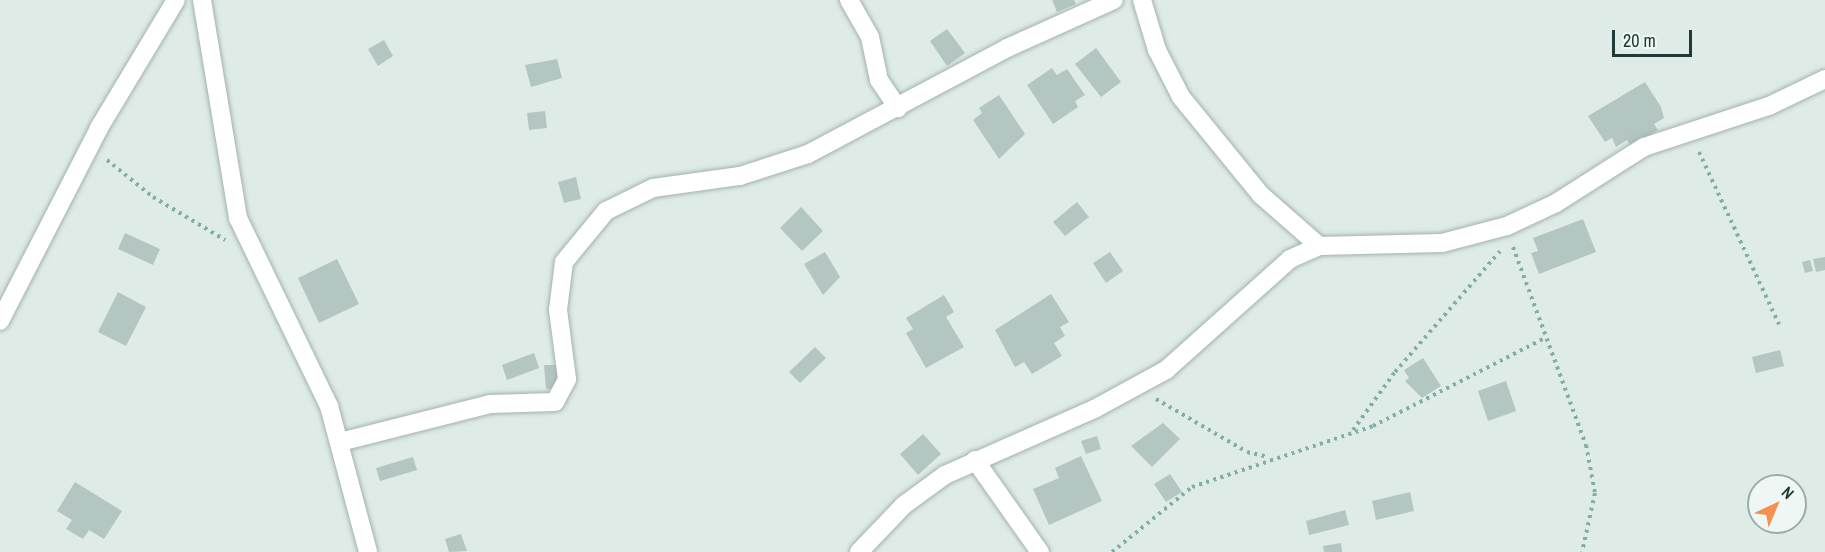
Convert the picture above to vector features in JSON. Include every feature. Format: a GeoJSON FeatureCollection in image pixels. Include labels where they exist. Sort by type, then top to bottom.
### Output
{"type":"FeatureCollection","features":[{"type":"Feature","properties":{"kind":"street"},"geometry":{"type":"LineString","coordinates":[[0,321],[90,146],[176,0]]}},
{"type":"Feature","properties":{"kind":"street"},"geometry":{"type":"LineString","coordinates":[[202,0],[238,218],[250,250],[329,406],[368,552]]}},
{"type":"Feature","properties":{"kind":"street"},"geometry":{"type":"LineString","coordinates":[[849,0],[870,37],[880,83],[898,108]]}},
{"type":"Feature","properties":{"kind":"street"},"geometry":{"type":"LineString","coordinates":[[1142,0],[1158,50],[1181,97],[1261,195],[1319,246]]}},
{"type":"Feature","properties":{"kind":"street"},"geometry":{"type":"LineString","coordinates":[[340,441],[490,404],[555,402],[567,379],[558,310],[564,262],[606,212],[653,188],[771,170],[898,108],[1007,48],[1104,2]]}},
{"type":"Feature","properties":{"kind":"street"},"geometry":{"type":"LineString","coordinates":[[859,552],[904,505],[975,460],[1166,370],[1290,259],[1319,246],[1442,243],[1483,234],[1556,203],[1623,157],[1769,106],[1825,79]]}},
{"type":"Feature","properties":{"kind":"street"},"geometry":{"type":"LineString","coordinates":[[975,460],[1040,552]]}},
{"type":"Feature","properties":{"kind":"path"},"geometry":{"type":"LineString","coordinates":[[1693,131],[1779,324]]}},
{"type":"Feature","properties":{"kind":"path"},"geometry":{"type":"LineString","coordinates":[[90,146],[153,197],[215,236],[250,250]]}},
{"type":"Feature","properties":{"kind":"path"},"geometry":{"type":"LineString","coordinates":[[1352,432],[1395,372],[1511,239],[1543,339],[1582,435],[1595,493],[1582,552]]}},
{"type":"Feature","properties":{"kind":"path"},"geometry":{"type":"LineString","coordinates":[[1112,552],[1192,487],[1269,457],[1352,432],[1397,415],[1543,339]]}},
{"type":"Feature","properties":{"kind":"path"},"geometry":{"type":"LineString","coordinates":[[1132,387],[1247,452],[1269,457]]}},
{"type":"Feature","properties":{"kind":"building"},"geometry":{"type":"Polygon","coordinates":[[[1052,0],[1074,0],[1076,4],[1057,12],[1052,0]]]}},
{"type":"Feature","properties":{"kind":"building"},"geometry":{"type":"Polygon","coordinates":[[[947,29],[965,53],[947,66],[930,41],[947,29]]]}},
{"type":"Feature","properties":{"kind":"building"},"geometry":{"type":"Polygon","coordinates":[[[384,40],[393,56],[378,66],[368,49],[384,40]]]}},
{"type":"Feature","properties":{"kind":"building"},"geometry":{"type":"Polygon","coordinates":[[[1096,48],[1121,82],[1101,97],[1075,64],[1096,48]]]}},
{"type":"Feature","properties":{"kind":"building"},"geometry":{"type":"Polygon","coordinates":[[[557,59],[562,78],[531,87],[525,65],[557,59]]]}},
{"type":"Feature","properties":{"kind":"building"},"geometry":{"type":"Polygon","coordinates":[[[1052,68],[1057,75],[1067,69],[1085,95],[1075,101],[1078,107],[1053,124],[1027,85],[1052,68]]]}},
{"type":"Feature","properties":{"kind":"building"},"geometry":{"type":"Polygon","coordinates":[[[1645,82],[1661,107],[1664,118],[1654,124],[1658,130],[1631,147],[1627,140],[1616,147],[1612,138],[1605,142],[1588,116],[1645,82]]]}},
{"type":"Feature","properties":{"kind":"building"},"geometry":{"type":"Polygon","coordinates":[[[999,95],[1025,134],[999,159],[973,120],[982,113],[979,108],[999,95]]]}},
{"type":"Feature","properties":{"kind":"building"},"geometry":{"type":"Polygon","coordinates":[[[545,111],[547,128],[529,130],[527,113],[545,111]]]}},
{"type":"Feature","properties":{"kind":"building"},"geometry":{"type":"Polygon","coordinates":[[[576,177],[581,199],[564,203],[558,182],[576,177]]]}},
{"type":"Feature","properties":{"kind":"building"},"geometry":{"type":"Polygon","coordinates":[[[1077,202],[1089,217],[1065,236],[1053,222],[1077,202]]]}},
{"type":"Feature","properties":{"kind":"building"},"geometry":{"type":"Polygon","coordinates":[[[801,207],[823,231],[802,251],[780,228],[801,207]]]}},
{"type":"Feature","properties":{"kind":"building"},"geometry":{"type":"Polygon","coordinates":[[[1583,219],[1596,252],[1539,274],[1531,253],[1538,251],[1533,238],[1583,219]]]}},
{"type":"Feature","properties":{"kind":"building"},"geometry":{"type":"Polygon","coordinates":[[[125,233],[160,249],[153,265],[118,249],[125,233]]]}},
{"type":"Feature","properties":{"kind":"building"},"geometry":{"type":"Polygon","coordinates":[[[825,252],[840,277],[823,295],[804,264],[825,252]]]}},
{"type":"Feature","properties":{"kind":"building"},"geometry":{"type":"Polygon","coordinates":[[[1110,252],[1123,271],[1106,283],[1093,263],[1110,252]]]}},
{"type":"Feature","properties":{"kind":"building"},"geometry":{"type":"Polygon","coordinates":[[[1825,257],[1825,270],[1816,272],[1813,259],[1825,257]]]}},
{"type":"Feature","properties":{"kind":"building"},"geometry":{"type":"Polygon","coordinates":[[[337,259],[359,304],[319,323],[298,278],[337,259]]]}},
{"type":"Feature","properties":{"kind":"building"},"geometry":{"type":"Polygon","coordinates":[[[1810,260],[1813,271],[1805,273],[1802,262],[1810,260]]]}},
{"type":"Feature","properties":{"kind":"building"},"geometry":{"type":"Polygon","coordinates":[[[118,292],[146,307],[126,346],[98,332],[118,292]]]}},
{"type":"Feature","properties":{"kind":"building"},"geometry":{"type":"Polygon","coordinates":[[[1051,294],[1069,322],[1060,327],[1065,336],[1054,343],[1062,356],[1032,374],[1024,362],[1015,367],[995,330],[1051,294]]]}},
{"type":"Feature","properties":{"kind":"building"},"geometry":{"type":"Polygon","coordinates":[[[944,295],[954,312],[946,317],[964,347],[926,368],[906,333],[913,329],[906,318],[944,295]]]}},
{"type":"Feature","properties":{"kind":"building"},"geometry":{"type":"Polygon","coordinates":[[[815,347],[826,358],[800,383],[789,372],[815,347]]]}},
{"type":"Feature","properties":{"kind":"building"},"geometry":{"type":"Polygon","coordinates":[[[1780,350],[1784,366],[1756,373],[1752,357],[1780,350]]]}},
{"type":"Feature","properties":{"kind":"building"},"geometry":{"type":"Polygon","coordinates":[[[534,353],[539,368],[507,380],[502,365],[534,353]]]}},
{"type":"Feature","properties":{"kind":"building"},"geometry":{"type":"Polygon","coordinates":[[[1423,358],[1441,386],[1422,398],[1405,381],[1409,378],[1404,370],[1423,358]]]}},
{"type":"Feature","properties":{"kind":"building"},"geometry":{"type":"Polygon","coordinates":[[[544,365],[559,365],[560,388],[546,389],[544,365]]]}},
{"type":"Feature","properties":{"kind":"building"},"geometry":{"type":"Polygon","coordinates":[[[1506,381],[1516,411],[1488,421],[1478,391],[1506,381]]]}},
{"type":"Feature","properties":{"kind":"building"},"geometry":{"type":"Polygon","coordinates":[[[1163,423],[1180,439],[1152,467],[1131,446],[1163,423]]]}},
{"type":"Feature","properties":{"kind":"building"},"geometry":{"type":"Polygon","coordinates":[[[923,434],[941,454],[918,475],[900,454],[923,434]]]}},
{"type":"Feature","properties":{"kind":"building"},"geometry":{"type":"Polygon","coordinates":[[[1097,436],[1101,449],[1086,454],[1081,441],[1097,436]]]}},
{"type":"Feature","properties":{"kind":"building"},"geometry":{"type":"Polygon","coordinates":[[[1081,456],[1102,501],[1049,525],[1033,489],[1059,478],[1055,468],[1081,456]]]}},
{"type":"Feature","properties":{"kind":"building"},"geometry":{"type":"Polygon","coordinates":[[[413,457],[417,470],[380,481],[376,468],[413,457]]]}},
{"type":"Feature","properties":{"kind":"building"},"geometry":{"type":"Polygon","coordinates":[[[1170,474],[1182,492],[1166,502],[1154,484],[1170,474]]]}},
{"type":"Feature","properties":{"kind":"building"},"geometry":{"type":"Polygon","coordinates":[[[75,482],[122,511],[104,539],[89,530],[83,539],[66,529],[72,520],[57,511],[75,482]]]}},
{"type":"Feature","properties":{"kind":"building"},"geometry":{"type":"Polygon","coordinates":[[[1410,492],[1414,511],[1376,520],[1372,501],[1410,492]]]}},
{"type":"Feature","properties":{"kind":"building"},"geometry":{"type":"Polygon","coordinates":[[[1345,510],[1349,525],[1309,535],[1306,521],[1345,510]]]}},
{"type":"Feature","properties":{"kind":"building"},"geometry":{"type":"Polygon","coordinates":[[[461,534],[467,551],[449,552],[445,539],[461,534]]]}},
{"type":"Feature","properties":{"kind":"building"},"geometry":{"type":"Polygon","coordinates":[[[1341,543],[1342,552],[1324,552],[1323,546],[1341,543]]]}}]}
